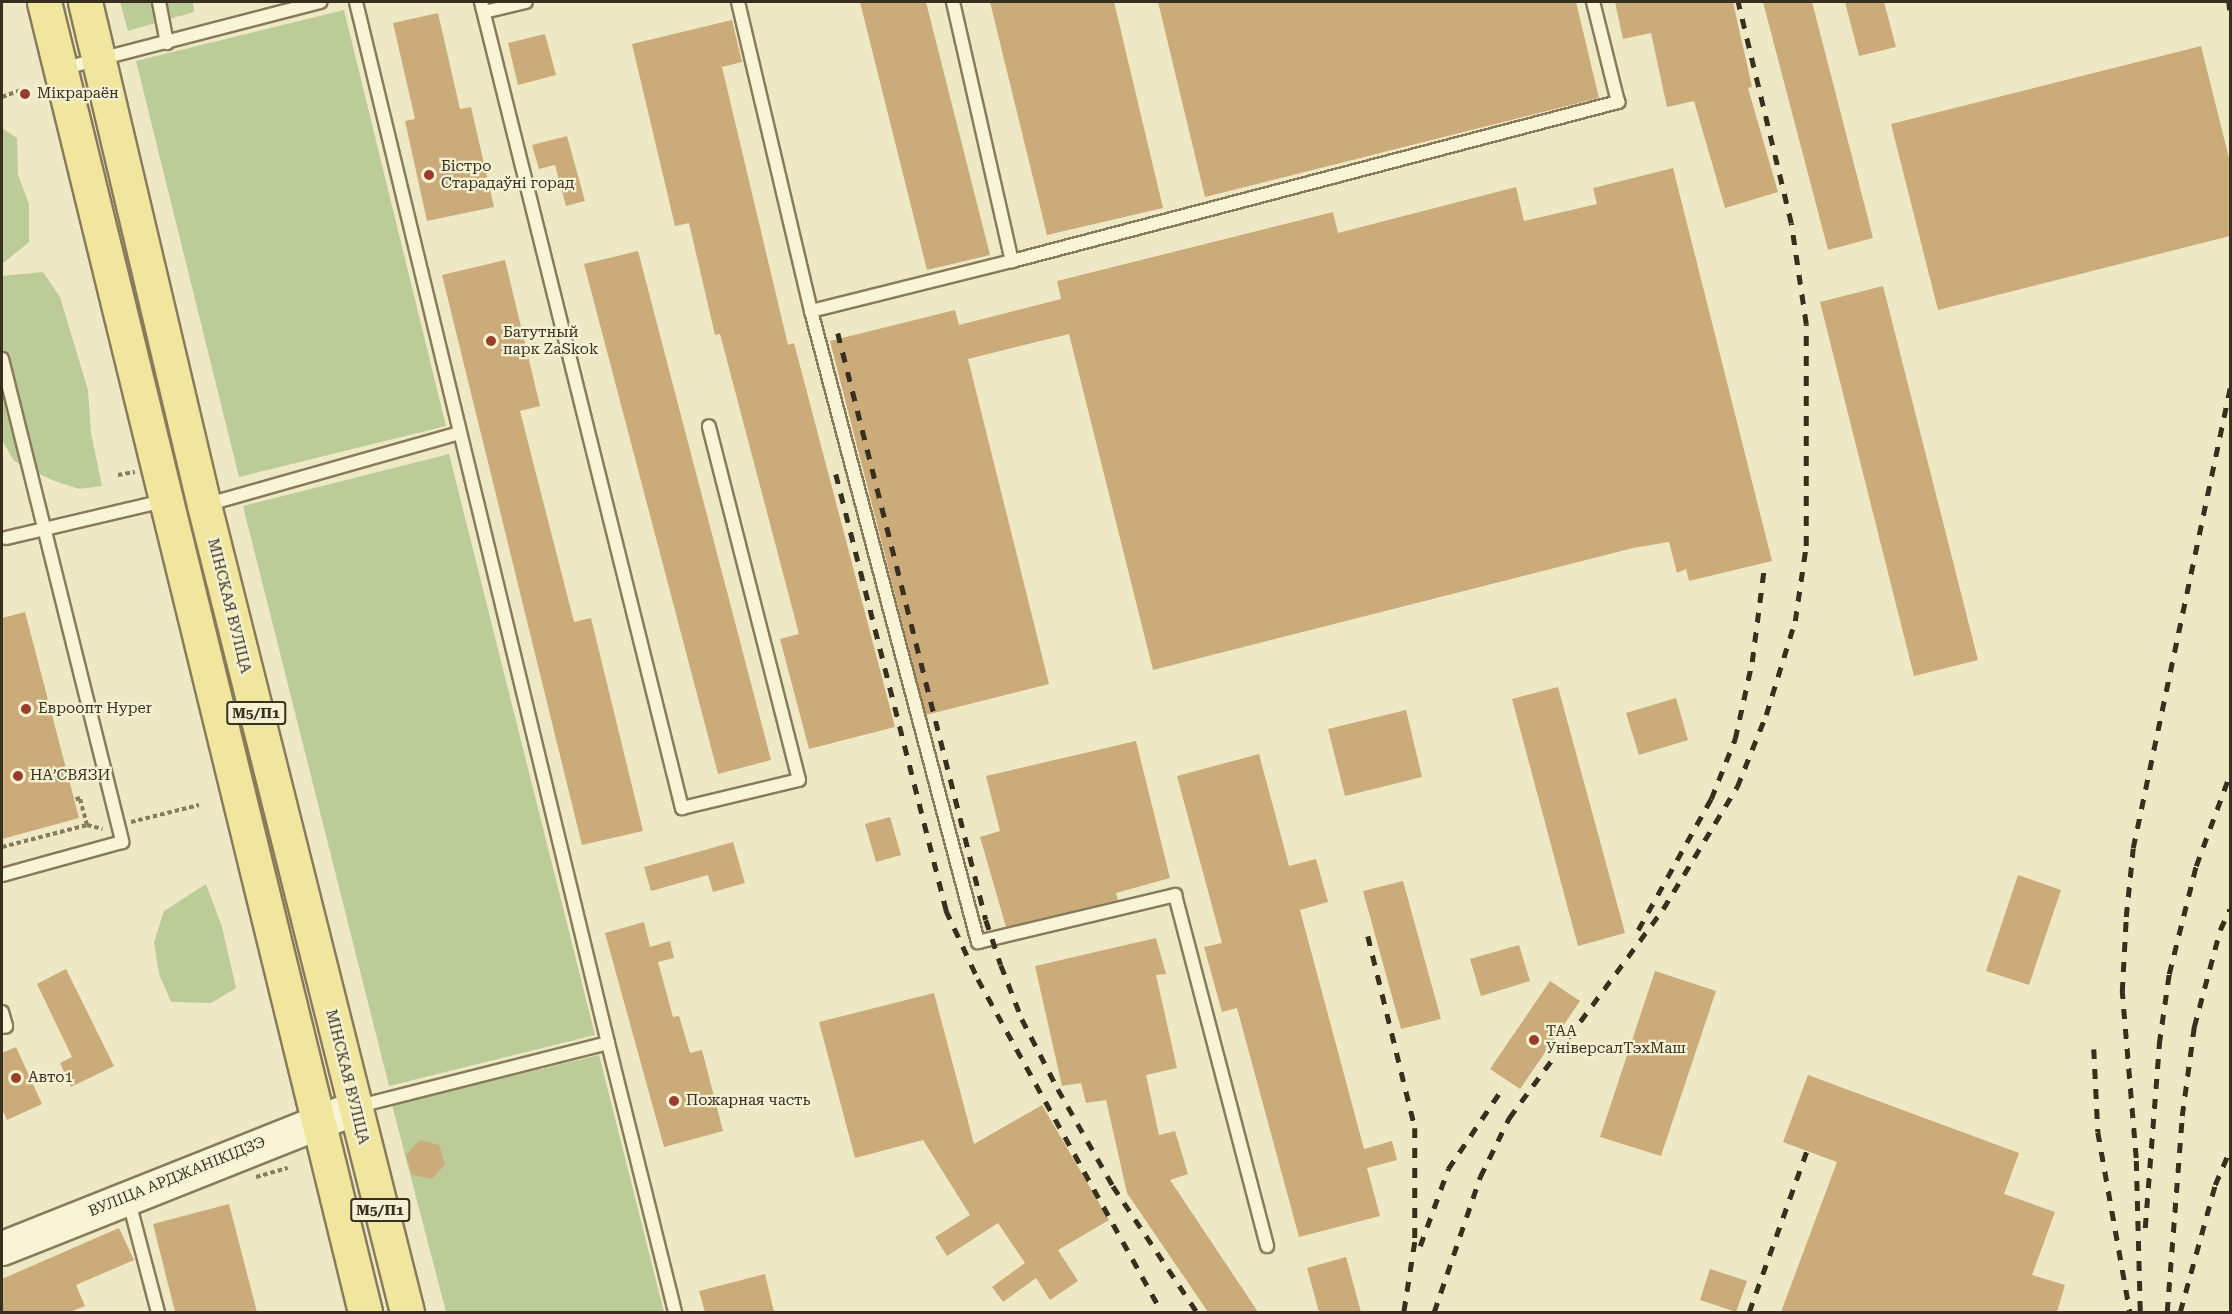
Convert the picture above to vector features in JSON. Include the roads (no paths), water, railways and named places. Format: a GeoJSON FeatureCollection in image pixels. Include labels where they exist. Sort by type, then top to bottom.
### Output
{"type":"FeatureCollection","features":[{"type":"Feature","properties":{"kind":"main road","name":"М5/П1"},"geometry":{"type":"LineString","coordinates":[[44,2],[365,1312]]}},
{"type":"Feature","properties":{"kind":"main road","name":"МІНСКАЯ ВУЛІЦА"},"geometry":{"type":"LineString","coordinates":[[85,2],[204,505],[407,1312]]}},
{"type":"Feature","properties":{"kind":"main road"},"geometry":{"type":"LineString","coordinates":[[98,225],[108,207],[118,204],[135,212]]}},
{"type":"Feature","properties":{"kind":"main road","name":"ВУЛІЦА АРДЖАНІКІДЗЭ"},"geometry":{"type":"LineString","coordinates":[[2,1248],[354,1108]]}},
{"type":"Feature","properties":{"kind":"lane"},"geometry":{"type":"LineString","coordinates":[[159,2],[167,43]]}},
{"type":"Feature","properties":{"kind":"lane"},"geometry":{"type":"LineString","coordinates":[[60,69],[321,2]]}},
{"type":"Feature","properties":{"kind":"lane"},"geometry":{"type":"LineString","coordinates":[[356,2],[459,433],[675,1312]]}},
{"type":"Feature","properties":{"kind":"lane"},"geometry":{"type":"LineString","coordinates":[[526,2],[483,7],[682,808],[799,780],[709,426]]}},
{"type":"Feature","properties":{"kind":"lane"},"geometry":{"type":"LineString","coordinates":[[738,2],[811,311],[978,942],[1175,895],[1267,1246]]}},
{"type":"Feature","properties":{"kind":"lane"},"geometry":{"type":"LineString","coordinates":[[953,2],[1012,261]]}},
{"type":"Feature","properties":{"kind":"lane"},"geometry":{"type":"LineString","coordinates":[[811,311],[1012,261],[1618,102],[1593,2]]}},
{"type":"Feature","properties":{"kind":"lane"},"geometry":{"type":"LineString","coordinates":[[2,359],[122,842],[2,875]]}},
{"type":"Feature","properties":{"kind":"lane"},"geometry":{"type":"LineString","coordinates":[[204,505],[459,433]]}},
{"type":"Feature","properties":{"kind":"lane"},"geometry":{"type":"LineString","coordinates":[[6,538],[165,500]]}},
{"type":"Feature","properties":{"kind":"lane"},"geometry":{"type":"LineString","coordinates":[[2,1012],[6,1026],[2,1028]]}},
{"type":"Feature","properties":{"kind":"lane"},"geometry":{"type":"LineString","coordinates":[[354,1108],[608,1043]]}},
{"type":"Feature","properties":{"kind":"lane"},"geometry":{"type":"LineString","coordinates":[[127,1197],[158,1312]]}},
{"type":"Feature","properties":{"kind":"railway"},"geometry":{"type":"LineString","coordinates":[[1434,1312],[1480,1177],[1509,1118],[1663,909],[1737,787],[1766,715],[1795,621],[1806,546],[1806,324],[1791,223],[1738,2]]}},
{"type":"Feature","properties":{"kind":"railway"},"geometry":{"type":"LineString","coordinates":[[2229,2],[2230,10]]}},
{"type":"Feature","properties":{"kind":"railway"},"geometry":{"type":"LineString","coordinates":[[838,333],[986,920],[1001,965],[1022,1019],[1058,1089],[1113,1186],[1197,1312]]}},
{"type":"Feature","properties":{"kind":"railway"},"geometry":{"type":"LineString","coordinates":[[2140,1311],[2136,1158],[2122,992],[2126,917],[2133,848],[2230,388]]}},
{"type":"Feature","properties":{"kind":"railway"},"geometry":{"type":"LineString","coordinates":[[836,474],[946,910],[978,979],[1162,1312]]}},
{"type":"Feature","properties":{"kind":"railway"},"geometry":{"type":"LineString","coordinates":[[1638,930],[1711,799],[1735,739],[1752,662],[1764,568]]}},
{"type":"Feature","properties":{"kind":"railway"},"geometry":{"type":"LineString","coordinates":[[2145,1228],[2159,1044],[2169,974],[2196,866],[2230,774]]}},
{"type":"Feature","properties":{"kind":"railway"},"geometry":{"type":"LineString","coordinates":[[2167,1312],[2182,1116],[2194,1027],[2220,930],[2230,909]]}},
{"type":"Feature","properties":{"kind":"railway"},"geometry":{"type":"LineString","coordinates":[[1368,936],[1415,1128],[1415,1242],[1404,1312]]}},
{"type":"Feature","properties":{"kind":"railway"},"geometry":{"type":"LineString","coordinates":[[2094,1049],[2098,1132],[2130,1312]]}},
{"type":"Feature","properties":{"kind":"railway"},"geometry":{"type":"LineString","coordinates":[[1420,1246],[1448,1169],[1504,1086]]}},
{"type":"Feature","properties":{"kind":"railway"},"geometry":{"type":"LineString","coordinates":[[2180,1312],[2215,1185],[2230,1149]]}},
{"type":"Feature","properties":{"kind":"railway"},"geometry":{"type":"LineString","coordinates":[[1749,1312],[1807,1150]]}},
{"type":"Feature","properties":{"kind":"place","name":"Мікрараён"},"geometry":{"type":"Point","coordinates":[25,94]}},
{"type":"Feature","properties":{"kind":"place","name":"Бістро Старадаўні горад"},"geometry":{"type":"Point","coordinates":[429,175]}},
{"type":"Feature","properties":{"kind":"place","name":"Батутный парк ZaSkok"},"geometry":{"type":"Point","coordinates":[491,341]}},
{"type":"Feature","properties":{"kind":"place","name":"Евроопт Hyper"},"geometry":{"type":"Point","coordinates":[26,709]}},
{"type":"Feature","properties":{"kind":"place","name":"НАʼСВЯЗИ"},"geometry":{"type":"Point","coordinates":[18,776]}},
{"type":"Feature","properties":{"kind":"place","name":"ТАА УніверсалТэхМаш"},"geometry":{"type":"Point","coordinates":[1534,1040]}},
{"type":"Feature","properties":{"kind":"place","name":"Авто1"},"geometry":{"type":"Point","coordinates":[16,1078]}},
{"type":"Feature","properties":{"kind":"place","name":"Пожарная часть"},"geometry":{"type":"Point","coordinates":[674,1101]}}]}
